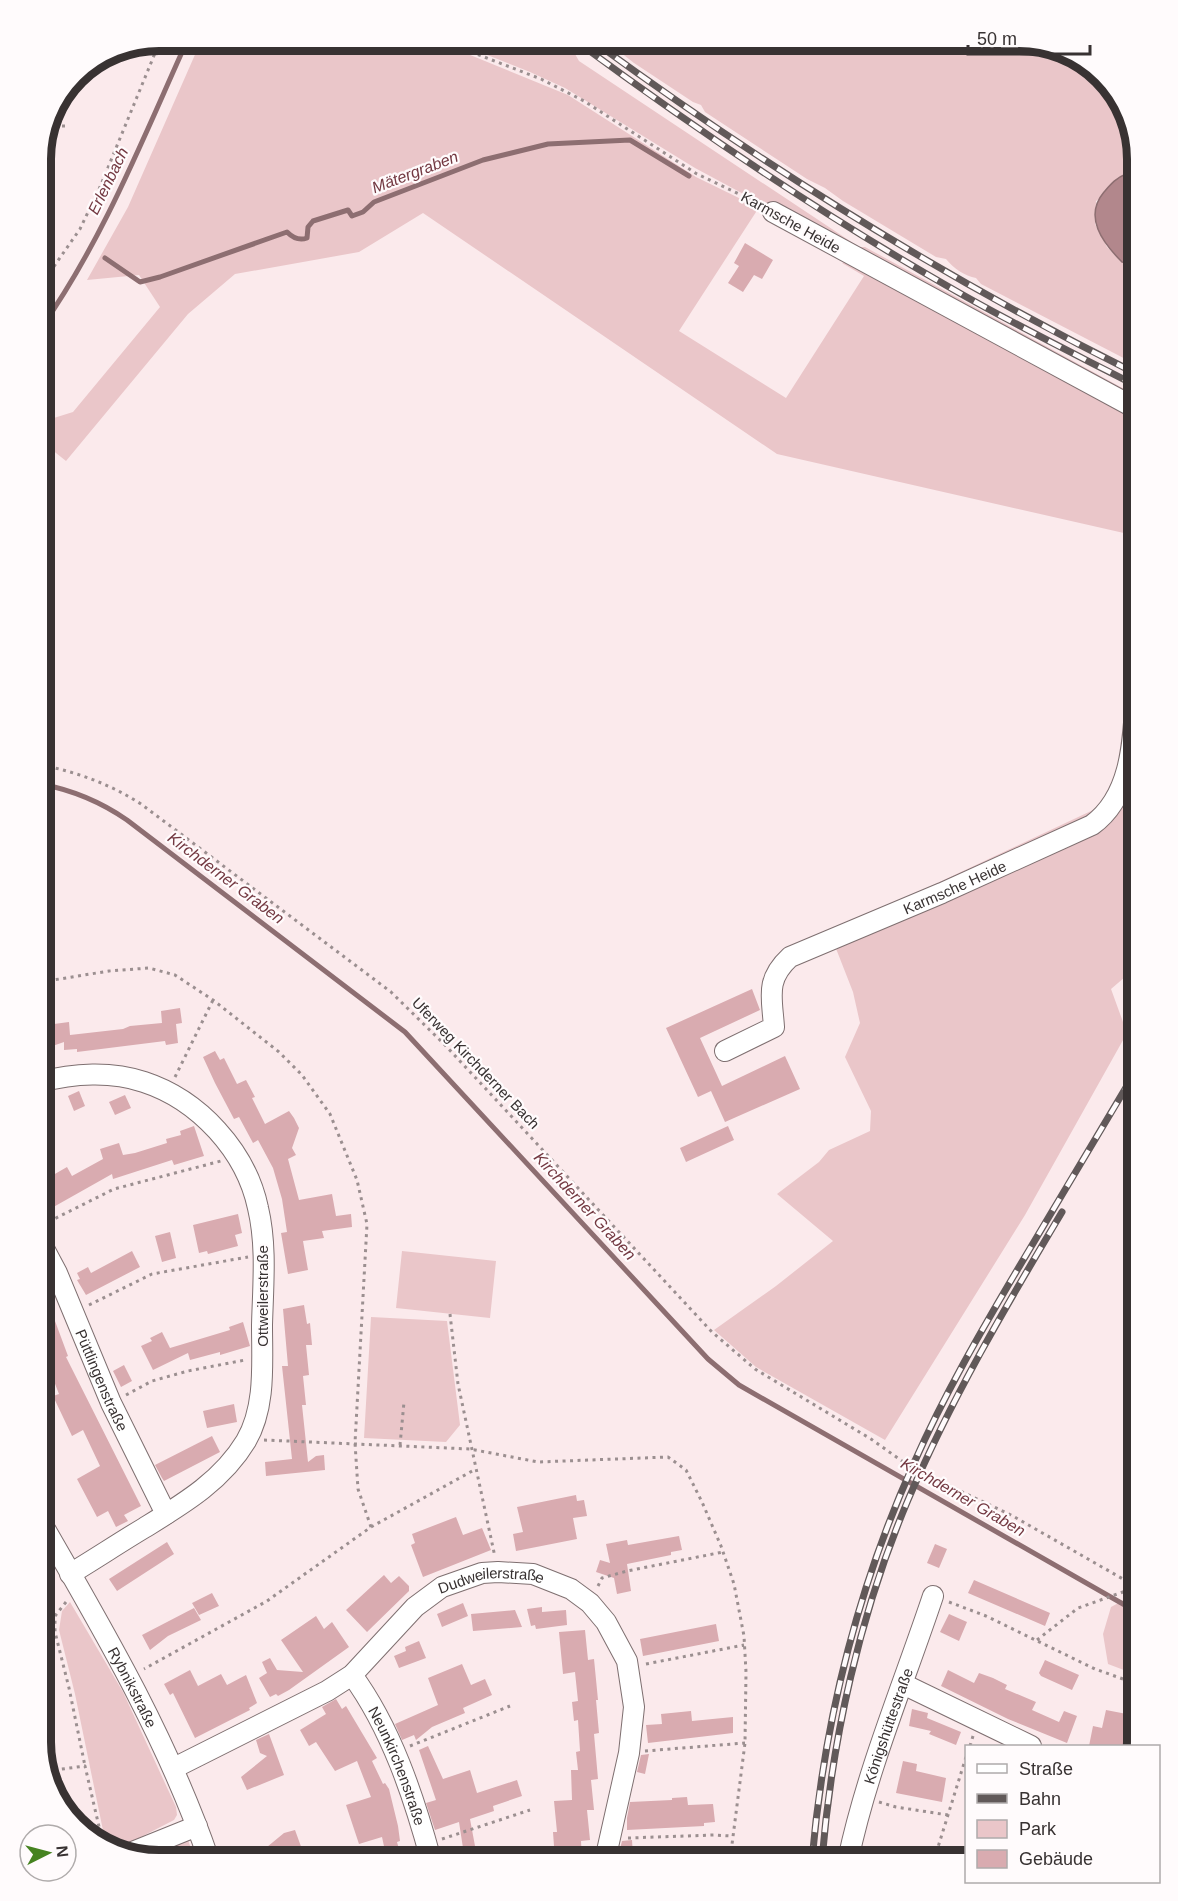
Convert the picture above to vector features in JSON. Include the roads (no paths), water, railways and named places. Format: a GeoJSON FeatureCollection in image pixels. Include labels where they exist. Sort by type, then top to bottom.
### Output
{"type":"FeatureCollection","features":[{"type":"Feature","properties":{"kind":"street","name":"Karmsche Heide"},"geometry":{"type":"LineString","coordinates":[[773,212],[1127,403]]}},
{"type":"Feature","properties":{"kind":"street","name":"Karmsche Heide"},"geometry":{"type":"LineString","coordinates":[[725,1051],[774,1027],[771,996],[773,980],[779,968],[790,957],[942,893],[1092,825],[1105,816],[1120,792],[1127,764]]}},
{"type":"Feature","properties":{"kind":"street","name":"Ottweilerstraße"},"geometry":{"type":"LineString","coordinates":[[51,1081],[88,1075],[114,1076],[144,1082],[192,1107],[212,1125],[237,1157],[249,1179],[258,1207],[264,1255],[261,1398],[255,1422],[247,1439],[223,1472],[199,1494],[74,1580]]}},
{"type":"Feature","properties":{"kind":"street","name":"Püttlingenstraße"},"geometry":{"type":"LineString","coordinates":[[51,1262],[111,1403],[166,1515]]}},
{"type":"Feature","properties":{"kind":"street","name":"Rybnikstraße"},"geometry":{"type":"LineString","coordinates":[[51,1541],[129,1677],[174,1768],[205,1850]]}},
{"type":"Feature","properties":{"kind":"street","name":"Dudweilerstraße"},"geometry":{"type":"LineString","coordinates":[[174,1768],[327,1691],[352,1675],[414,1607],[442,1587],[482,1573],[532,1574],[571,1589],[590,1603],[606,1622],[627,1661],[634,1707],[629,1753],[606,1850]]}},
{"type":"Feature","properties":{"kind":"street","name":"Königshüttestraße"},"geometry":{"type":"LineString","coordinates":[[851,1850],[886,1730],[933,1596]]}},
{"type":"Feature","properties":{"kind":"street","name":"Neunkirchenstraße"},"geometry":{"type":"LineString","coordinates":[[352,1675],[376,1712],[394,1753],[409,1791],[427,1850]]}},
{"type":"Feature","properties":{"kind":"street"},"geometry":{"type":"LineString","coordinates":[[903,1684],[1029,1745]]}},
{"type":"Feature","properties":{"kind":"street"},"geometry":{"type":"LineString","coordinates":[[141,1848],[197,1826]]}},
{"type":"Feature","properties":{"kind":"waterway","name":"Erlenbach"},"geometry":{"type":"LineString","coordinates":[[51,313],[84,260],[103,224],[183,51]]}},
{"type":"Feature","properties":{"kind":"waterway","name":"Mätergraben"},"geometry":{"type":"LineString","coordinates":[[105,258],[140,282],[160,277],[287,232],[296,238],[307,238],[308,227],[313,221],[348,210],[352,216],[363,212],[374,202],[483,160],[548,144],[630,140],[689,176]]}},
{"type":"Feature","properties":{"kind":"waterway","name":"Kirchderner Graben"},"geometry":{"type":"LineString","coordinates":[[51,787],[86,798],[127,820],[405,1032],[708,1359],[739,1385],[1127,1606]]}},
{"type":"Feature","properties":{"kind":"railway"},"geometry":{"type":"LineString","coordinates":[[590,51],[715,140],[858,233],[978,304],[1127,381]]}},
{"type":"Feature","properties":{"kind":"railway"},"geometry":{"type":"LineString","coordinates":[[607,51],[724,133],[858,219],[996,300],[1127,369]]}},
{"type":"Feature","properties":{"kind":"railway"},"geometry":{"type":"LineString","coordinates":[[813,1850],[825,1758],[846,1657],[876,1559],[894,1511],[914,1463],[964,1364],[1127,1086]]}},
{"type":"Feature","properties":{"kind":"railway"},"geometry":{"type":"LineString","coordinates":[[823,1850],[841,1722],[862,1631],[891,1543],[925,1462],[961,1389],[1062,1212]]}}]}
